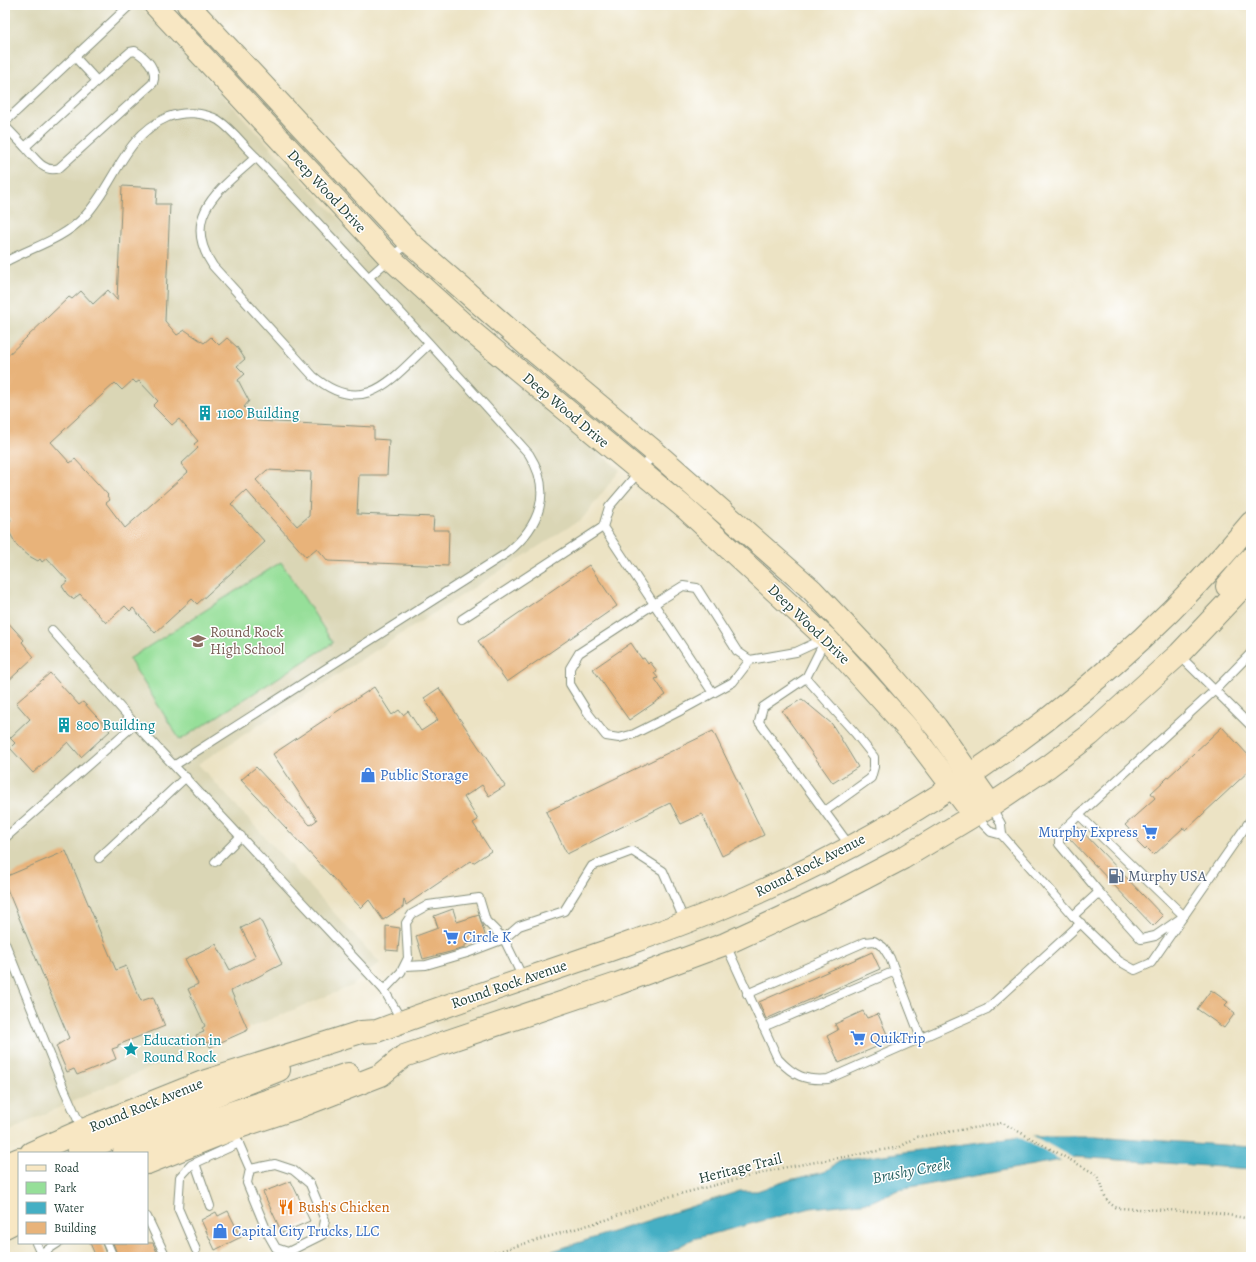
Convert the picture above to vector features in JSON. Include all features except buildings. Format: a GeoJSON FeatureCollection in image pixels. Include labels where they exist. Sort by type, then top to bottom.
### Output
{"type":"FeatureCollection","features":[{"type":"Feature","properties":{"kind":"main road","name":"Deep Wood Drive"},"geometry":{"type":"LineString","coordinates":[[155,5],[390,258],[472,332],[639,472],[834,630],[880,662],[936,727],[970,774],[982,810]]}},
{"type":"Feature","properties":{"kind":"main road","name":"Deep Wood Drive"},"geometry":{"type":"LineString","coordinates":[[188,5],[409,242],[529,347],[655,452],[812,590],[834,630],[911,732],[953,786],[982,810]]}},
{"type":"Feature","properties":{"kind":"main road","name":"Round Rock Avenue"},"geometry":{"type":"LineString","coordinates":[[33,1152],[83,1130],[234,1071],[361,1032],[377,1031],[685,923],[754,894],[850,846],[911,812],[953,786],[1026,735],[1122,656],[1203,578],[1251,522]]}},
{"type":"Feature","properties":{"kind":"main road"},"geometry":{"type":"LineString","coordinates":[[1204,628],[1211,605],[1251,558]]}},
{"type":"Feature","properties":{"kind":"main road"},"geometry":{"type":"LineString","coordinates":[[126,1152],[186,1127],[404,1056],[602,989],[725,944],[859,882],[903,858],[982,810],[1049,766],[1090,735],[1179,654],[1251,578]]}},
{"type":"Feature","properties":{"kind":"main road"},"geometry":{"type":"LineString","coordinates":[[80,1152],[175,1111],[377,1031]]}},
{"type":"Feature","properties":{"kind":"main road"},"geometry":{"type":"LineString","coordinates":[[148,1163],[236,1136],[296,1108],[381,1075],[404,1056]]}},
{"type":"Feature","properties":{"kind":"main road"},"geometry":{"type":"LineString","coordinates":[[5,1165],[18,1158]]}},
{"type":"Feature","properties":{"kind":"main road"},"geometry":{"type":"LineString","coordinates":[[5,1186],[18,1180]]}},
{"type":"Feature","properties":{"kind":"main road"},"geometry":{"type":"LineString","coordinates":[[5,1207],[18,1200]]}},
{"type":"Feature","properties":{"kind":"main road"},"geometry":{"type":"LineString","coordinates":[[5,1227],[18,1220]]}},
{"type":"Feature","properties":{"kind":"lane"},"geometry":{"type":"LineString","coordinates":[[5,122],[130,5]]}},
{"type":"Feature","properties":{"kind":"lane"},"geometry":{"type":"LineString","coordinates":[[5,126],[25,147],[45,168],[53,171],[59,168],[153,83],[156,75],[153,69],[135,51],[130,52],[25,147]]}},
{"type":"Feature","properties":{"kind":"lane"},"geometry":{"type":"LineString","coordinates":[[74,57],[97,81]]}},
{"type":"Feature","properties":{"kind":"lane"},"geometry":{"type":"LineString","coordinates":[[5,262],[51,242],[79,222],[99,198],[132,145],[167,118],[178,114],[197,113],[216,119],[229,128],[369,277],[526,450],[534,462],[541,480],[542,490],[539,510],[535,521],[520,543],[507,553],[175,765]]}},
{"type":"Feature","properties":{"kind":"lane"},"geometry":{"type":"LineString","coordinates":[[256,157],[208,203],[201,223],[201,242],[204,251],[213,266],[313,376],[330,388],[345,394],[354,395],[368,393],[390,381],[429,344]]}},
{"type":"Feature","properties":{"kind":"lane"},"geometry":{"type":"LineString","coordinates":[[369,277],[409,242]]}},
{"type":"Feature","properties":{"kind":"lane"},"geometry":{"type":"LineString","coordinates":[[462,619],[602,527],[609,507],[655,452]]}},
{"type":"Feature","properties":{"kind":"lane"},"geometry":{"type":"LineString","coordinates":[[602,527],[713,693]]}},
{"type":"Feature","properties":{"kind":"lane"},"geometry":{"type":"LineString","coordinates":[[750,660],[733,682],[634,734],[619,738],[606,736],[588,713],[570,684],[570,668],[579,653],[683,586],[697,588],[737,651],[750,660],[775,657],[796,652],[834,630]]}},
{"type":"Feature","properties":{"kind":"lane"},"geometry":{"type":"LineString","coordinates":[[52,630],[135,724],[384,990],[402,1021]]}},
{"type":"Feature","properties":{"kind":"lane"},"geometry":{"type":"LineString","coordinates":[[834,630],[806,678],[763,707],[759,722],[850,846]]}},
{"type":"Feature","properties":{"kind":"lane"},"geometry":{"type":"LineString","coordinates":[[1184,916],[1155,936],[1141,939],[1098,892],[1058,844],[1059,834],[1215,690],[1251,653]]}},
{"type":"Feature","properties":{"kind":"lane"},"geometry":{"type":"LineString","coordinates":[[1179,654],[1251,726]]}},
{"type":"Feature","properties":{"kind":"lane"},"geometry":{"type":"LineString","coordinates":[[806,678],[855,733],[874,757],[874,767],[871,778],[825,811]]}},
{"type":"Feature","properties":{"kind":"lane"},"geometry":{"type":"LineString","coordinates":[[5,838],[135,724]]}},
{"type":"Feature","properties":{"kind":"lane"},"geometry":{"type":"LineString","coordinates":[[99,858],[186,777]]}},
{"type":"Feature","properties":{"kind":"lane"},"geometry":{"type":"LineString","coordinates":[[982,810],[991,832],[1002,834]]}},
{"type":"Feature","properties":{"kind":"lane"},"geometry":{"type":"LineString","coordinates":[[982,810],[1001,824],[1002,834],[1073,916],[1119,961],[1135,970],[1152,963],[1251,819]]}},
{"type":"Feature","properties":{"kind":"lane"},"geometry":{"type":"LineString","coordinates":[[1079,815],[1184,916]]}},
{"type":"Feature","properties":{"kind":"lane"},"geometry":{"type":"LineString","coordinates":[[215,862],[241,836]]}},
{"type":"Feature","properties":{"kind":"lane"},"geometry":{"type":"LineString","coordinates":[[405,966],[426,965],[467,954],[504,938],[519,926],[564,911],[592,866],[632,851],[663,871],[685,923]]}},
{"type":"Feature","properties":{"kind":"lane"},"geometry":{"type":"LineString","coordinates":[[1073,916],[1098,892]]}},
{"type":"Feature","properties":{"kind":"lane"},"geometry":{"type":"LineString","coordinates":[[384,990],[405,966],[408,958],[406,923],[412,914],[428,905],[479,898],[486,921],[504,938],[524,979]]}},
{"type":"Feature","properties":{"kind":"lane"},"geometry":{"type":"LineString","coordinates":[[725,944],[778,1059],[788,1069],[811,1080],[828,1079],[987,1008],[1081,923]]}},
{"type":"Feature","properties":{"kind":"lane"},"geometry":{"type":"LineString","coordinates":[[747,994],[865,942],[874,941],[883,947],[890,958],[920,1038]]}},
{"type":"Feature","properties":{"kind":"lane"},"geometry":{"type":"LineString","coordinates":[[5,943],[62,1083],[83,1130]]}},
{"type":"Feature","properties":{"kind":"lane"},"geometry":{"type":"LineString","coordinates":[[763,1027],[895,971]]}},
{"type":"Feature","properties":{"kind":"lane"},"geometry":{"type":"LineString","coordinates":[[196,1250],[178,1208],[180,1177],[191,1165],[236,1136],[250,1169],[247,1183],[268,1234],[276,1248],[288,1252],[322,1235],[325,1220],[310,1184],[293,1170],[275,1164],[250,1169]]}},
{"type":"Feature","properties":{"kind":"lane"},"geometry":{"type":"LineString","coordinates":[[195,1163],[210,1206]]}},
{"type":"Feature","properties":{"kind":"lane"},"geometry":{"type":"LineString","coordinates":[[148,1219],[166,1257]]}},
{"type":"Feature","properties":{"kind":"lane"},"geometry":{"type":"LineString","coordinates":[[36,1244],[40,1256],[57,1244]]}},
{"type":"Feature","properties":{"kind":"lane"},"geometry":{"type":"LineString","coordinates":[[107,1244],[113,1257]]}},
{"type":"Feature","properties":{"kind":"path","name":"Heritage Trail"},"geometry":{"type":"LineString","coordinates":[[479,1257],[610,1219],[660,1199],[782,1168],[900,1146],[925,1136],[1003,1122],[1010,1128],[1094,1173],[1103,1185],[1104,1196],[1109,1204],[1117,1208],[1210,1212],[1251,1219]]}},
{"type":"Feature","properties":{"kind":"shaded area","name":"Round Rock High School"},"geometry":{"type":"Polygon","coordinates":[[[5,5],[139,5],[273,150],[395,277],[620,470],[583,518],[198,764],[380,963],[352,986],[118,1081],[36,1118],[5,1134],[5,5]]]}},
{"type":"Feature","properties":{"kind":"green space"},"geometry":{"type":"Polygon","coordinates":[[[281,562],[333,643],[180,740],[129,659],[281,562]]]}},
{"type":"Feature","properties":{"kind":"water","name":"Brushy Creek"},"geometry":{"type":"Polygon","coordinates":[[[1022,1136],[1095,1136],[1251,1147],[1251,1169],[1076,1157],[899,1190],[870,1202],[811,1208],[693,1239],[660,1257],[534,1257],[740,1191],[757,1191],[789,1180],[824,1172],[840,1161],[1022,1136]]]}},
{"type":"Feature","properties":{"kind":"pier"},"geometry":{"type":"Polygon","coordinates":[[[1030,1134],[1075,1159],[1062,1161],[1015,1135],[1030,1134]]]}},
{"type":"Feature","properties":{"kind":"place","name":"1100 Building"},"geometry":{"type":"Point","coordinates":[205,413]}},
{"type":"Feature","properties":{"kind":"place","name":"Round Rock High School"},"geometry":{"type":"Point","coordinates":[198,641]}},
{"type":"Feature","properties":{"kind":"place","name":"800 Building"},"geometry":{"type":"Point","coordinates":[64,725]}},
{"type":"Feature","properties":{"kind":"place","name":"Public Storage"},"geometry":{"type":"Point","coordinates":[368,775]}},
{"type":"Feature","properties":{"kind":"place","name":"Murphy Express"},"geometry":{"type":"Point","coordinates":[1150,832]}},
{"type":"Feature","properties":{"kind":"place","name":"Murphy USA"},"geometry":{"type":"Point","coordinates":[1116,876]}},
{"type":"Feature","properties":{"kind":"place","name":"Circle K"},"geometry":{"type":"Point","coordinates":[451,937]}},
{"type":"Feature","properties":{"kind":"place","name":"QuikTrip"},"geometry":{"type":"Point","coordinates":[858,1038]}},
{"type":"Feature","properties":{"kind":"place","name":"Education in Round Rock"},"geometry":{"type":"Point","coordinates":[131,1049]}},
{"type":"Feature","properties":{"kind":"place","name":"Bush's Chicken"},"geometry":{"type":"Point","coordinates":[286,1207]}},
{"type":"Feature","properties":{"kind":"place","name":"Capital City Trucks, LLC"},"geometry":{"type":"Point","coordinates":[220,1231]}}]}
